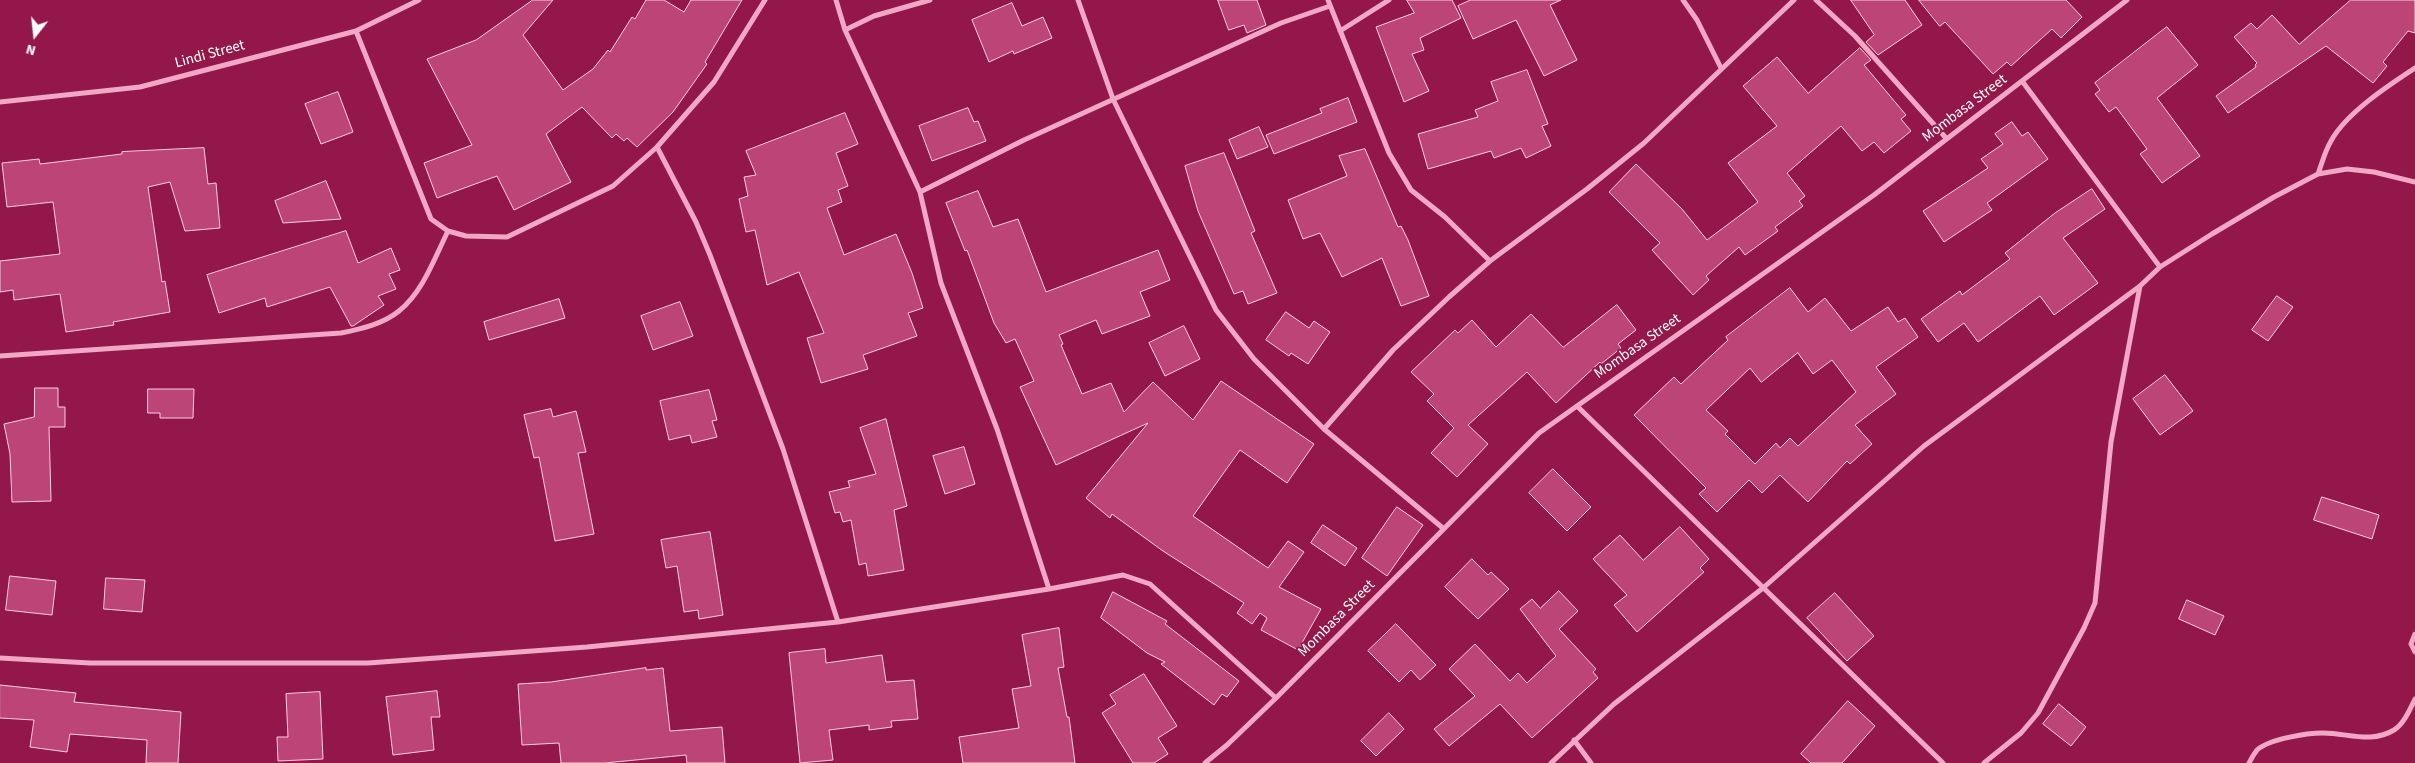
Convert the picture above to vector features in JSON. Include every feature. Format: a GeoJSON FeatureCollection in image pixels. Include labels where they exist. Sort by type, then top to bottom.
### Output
{"type":"FeatureCollection","features":[{"type":"Feature","properties":{"kind":"street","name":"Lindi Street"},"geometry":{"type":"LineString","coordinates":[[0,102],[140,86],[356,31],[419,0]]}},
{"type":"Feature","properties":{"kind":"street"},"geometry":{"type":"LineString","coordinates":[[356,31],[432,219],[448,231],[466,236],[507,237],[613,186],[657,147],[714,82],[766,0]]}},
{"type":"Feature","properties":{"kind":"street"},"geometry":{"type":"LineString","coordinates":[[836,0],[845,30],[920,192],[941,283],[997,428],[1049,589]]}},
{"type":"Feature","properties":{"kind":"street"},"geometry":{"type":"LineString","coordinates":[[845,30],[874,16],[930,0]]}},
{"type":"Feature","properties":{"kind":"street"},"geometry":{"type":"LineString","coordinates":[[1078,0],[1113,99],[1216,310],[1254,358],[1324,429],[1444,530]]}},
{"type":"Feature","properties":{"kind":"street"},"geometry":{"type":"LineString","coordinates":[[1328,0],[1390,153],[1411,190],[1445,217],[1490,261]]}},
{"type":"Feature","properties":{"kind":"street"},"geometry":{"type":"LineString","coordinates":[[1340,31],[1389,0]]}},
{"type":"Feature","properties":{"kind":"street"},"geometry":{"type":"LineString","coordinates":[[1683,0],[1696,20],[1721,68]]}},
{"type":"Feature","properties":{"kind":"street"},"geometry":{"type":"LineString","coordinates":[[1324,429],[1393,350],[1490,261],[1587,189],[1644,143],[1794,0]]}},
{"type":"Feature","properties":{"kind":"street"},"geometry":{"type":"LineString","coordinates":[[1816,0],[1855,36],[1946,138]]}},
{"type":"Feature","properties":{"kind":"street","name":"Mombasa Street"},"geometry":{"type":"LineString","coordinates":[[1205,763],[1227,745],[1276,698],[1539,432],[1874,195],[2127,0]]}},
{"type":"Feature","properties":{"kind":"street"},"geometry":{"type":"LineString","coordinates":[[920,192],[1113,99],[1281,23],[1330,6]]}},
{"type":"Feature","properties":{"kind":"street"},"geometry":{"type":"LineString","coordinates":[[2318,174],[2331,142],[2341,127],[2364,105],[2415,68]]}},
{"type":"Feature","properties":{"kind":"street"},"geometry":{"type":"LineString","coordinates":[[2022,81],[2160,267]]}},
{"type":"Feature","properties":{"kind":"street"},"geometry":{"type":"LineString","coordinates":[[657,147],[696,222],[710,254],[783,449],[838,622]]}},
{"type":"Feature","properties":{"kind":"street"},"geometry":{"type":"LineString","coordinates":[[1551,763],[1614,704],[1763,588],[1924,446],[2140,286],[2160,267],[2274,197],[2318,174],[2346,169],[2374,172],[2415,182]]}},
{"type":"Feature","properties":{"kind":"street"},"geometry":{"type":"LineString","coordinates":[[0,356],[342,333],[368,327],[399,311],[417,290],[448,231]]}},
{"type":"Feature","properties":{"kind":"street"},"geometry":{"type":"LineString","coordinates":[[1984,763],[2021,733],[2038,713],[2084,628],[2095,603],[2111,442],[2140,286]]}},
{"type":"Feature","properties":{"kind":"street"},"geometry":{"type":"LineString","coordinates":[[1577,406],[1943,763]]}},
{"type":"Feature","properties":{"kind":"street"},"geometry":{"type":"LineString","coordinates":[[0,658],[90,663],[368,663],[587,646],[838,622],[1049,589],[1123,575],[1140,579],[1150,584],[1276,698]]}},
{"type":"Feature","properties":{"kind":"street"},"geometry":{"type":"LineString","coordinates":[[2415,634],[2411,644],[2415,652]]}},
{"type":"Feature","properties":{"kind":"street"},"geometry":{"type":"LineString","coordinates":[[2249,763],[2257,750],[2265,745],[2282,740],[2323,733],[2369,738],[2383,736],[2396,729],[2415,699]]}},
{"type":"Feature","properties":{"kind":"street"},"geometry":{"type":"LineString","coordinates":[[1574,740],[1591,763]]}},
{"type":"Feature","properties":{"kind":"building"},"geometry":{"type":"Polygon","coordinates":[[[533,0],[553,0],[523,35],[563,90],[593,69],[608,50],[610,52],[632,17],[635,19],[646,0],[664,0],[684,12],[691,0],[742,0],[705,62],[707,64],[673,112],[637,147],[627,138],[624,141],[616,134],[612,138],[582,107],[546,134],[571,182],[514,210],[497,176],[437,198],[424,163],[472,145],[427,59],[476,40],[533,0]]]}},
{"type":"Feature","properties":{"kind":"building"},"geometry":{"type":"Polygon","coordinates":[[[1218,0],[1257,0],[1266,25],[1247,33],[1244,25],[1229,30],[1218,0]]]}},
{"type":"Feature","properties":{"kind":"building"},"geometry":{"type":"Polygon","coordinates":[[[1407,0],[1452,0],[1461,18],[1420,38],[1424,50],[1412,54],[1429,91],[1404,102],[1376,27],[1414,13],[1407,0]]]}},
{"type":"Feature","properties":{"kind":"building"},"geometry":{"type":"Polygon","coordinates":[[[1471,0],[1561,0],[1550,5],[1577,60],[1544,76],[1516,20],[1473,39],[1458,6],[1471,0]]]}},
{"type":"Feature","properties":{"kind":"building"},"geometry":{"type":"Polygon","coordinates":[[[1851,0],[1905,0],[1922,25],[1878,55],[1866,42],[1874,35],[1851,0]]]}},
{"type":"Feature","properties":{"kind":"building"},"geometry":{"type":"Polygon","coordinates":[[[1919,0],[2066,0],[2082,17],[2061,38],[2052,29],[2011,66],[2007,62],[1993,74],[1945,22],[1940,26],[1919,0]]]}},
{"type":"Feature","properties":{"kind":"building"},"geometry":{"type":"Polygon","coordinates":[[[2351,0],[2415,0],[2415,33],[2408,31],[2383,62],[2387,66],[2373,83],[2326,46],[2228,113],[2216,96],[2256,67],[2257,63],[2234,37],[2251,23],[2257,29],[2272,15],[2299,44],[2351,0]]]}},
{"type":"Feature","properties":{"kind":"building"},"geometry":{"type":"Polygon","coordinates":[[[1012,3],[1022,26],[1043,17],[1052,38],[1014,54],[1013,51],[989,62],[972,20],[1012,3]]]}},
{"type":"Feature","properties":{"kind":"building"},"geometry":{"type":"Polygon","coordinates":[[[2167,27],[2198,65],[2157,98],[2200,156],[2162,183],[2140,154],[2147,149],[2116,107],[2109,112],[2095,94],[2100,90],[2095,83],[2167,27]]]}},
{"type":"Feature","properties":{"kind":"building"},"geometry":{"type":"Polygon","coordinates":[[[1860,48],[1871,60],[1864,65],[1906,115],[1901,119],[1911,131],[1884,153],[1874,142],[1862,151],[1841,126],[1787,173],[1805,196],[1799,201],[1803,206],[1775,227],[1778,231],[1745,255],[1739,247],[1706,276],[1709,280],[1693,295],[1652,250],[1660,243],[1609,192],[1636,164],[1682,209],[1707,240],[1758,202],[1728,163],[1777,126],[1743,86],[1777,57],[1808,93],[1860,48]]]}},
{"type":"Feature","properties":{"kind":"building"},"geometry":{"type":"Polygon","coordinates":[[[1527,70],[1548,124],[1542,126],[1551,146],[1526,158],[1521,148],[1494,158],[1491,151],[1428,169],[1418,134],[1478,117],[1475,110],[1498,101],[1491,82],[1527,70]]]}},
{"type":"Feature","properties":{"kind":"building"},"geometry":{"type":"Polygon","coordinates":[[[338,92],[353,132],[321,144],[305,104],[338,92]]]}},
{"type":"Feature","properties":{"kind":"building"},"geometry":{"type":"Polygon","coordinates":[[[1348,98],[1357,122],[1274,154],[1266,135],[1322,113],[1320,109],[1348,98]]]}},
{"type":"Feature","properties":{"kind":"building"},"geometry":{"type":"Polygon","coordinates":[[[968,108],[974,122],[978,121],[986,141],[932,161],[919,126],[968,108]]]}},
{"type":"Feature","properties":{"kind":"building"},"geometry":{"type":"Polygon","coordinates":[[[845,113],[858,144],[836,153],[848,186],[838,190],[842,202],[827,208],[844,255],[896,234],[912,273],[923,308],[908,313],[917,336],[863,355],[868,369],[821,383],[807,338],[824,333],[799,272],[767,285],[755,230],[746,232],[739,199],[748,196],[744,177],[756,175],[746,151],[845,113]]]}},
{"type":"Feature","properties":{"kind":"building"},"geometry":{"type":"Polygon","coordinates":[[[2012,122],[2022,136],[2028,132],[2048,159],[1987,203],[1992,210],[1944,242],[1923,211],[1988,168],[1981,159],[2003,144],[1995,134],[2012,122]]]}},
{"type":"Feature","properties":{"kind":"building"},"geometry":{"type":"Polygon","coordinates":[[[1259,127],[1268,147],[1237,159],[1229,140],[1259,127]]]}},
{"type":"Feature","properties":{"kind":"building"},"geometry":{"type":"Polygon","coordinates":[[[204,148],[208,184],[216,183],[220,228],[185,231],[170,182],[148,187],[162,282],[165,281],[170,312],[113,322],[114,325],[66,332],[60,294],[14,300],[13,290],[0,292],[0,261],[60,254],[53,202],[7,207],[2,163],[39,159],[40,164],[122,154],[122,152],[204,148]]]}},
{"type":"Feature","properties":{"kind":"building"},"geometry":{"type":"Polygon","coordinates":[[[1365,149],[1398,227],[1401,226],[1408,240],[1429,296],[1401,306],[1382,258],[1342,277],[1320,233],[1303,239],[1288,200],[1347,176],[1339,156],[1365,149]]]}},
{"type":"Feature","properties":{"kind":"building"},"geometry":{"type":"Polygon","coordinates":[[[1224,153],[1255,231],[1251,233],[1277,293],[1248,304],[1243,291],[1234,294],[1198,211],[1185,166],[1224,153]]]}},
{"type":"Feature","properties":{"kind":"building"},"geometry":{"type":"Polygon","coordinates":[[[326,181],[341,219],[283,223],[275,201],[326,181]]]}},
{"type":"Feature","properties":{"kind":"building"},"geometry":{"type":"Polygon","coordinates":[[[2092,189],[2105,209],[2063,238],[2098,283],[2054,315],[2040,296],[1978,342],[1964,323],[1938,342],[1921,319],[1960,291],[1962,295],[2010,259],[2005,253],[2055,213],[2092,189]]]}},
{"type":"Feature","properties":{"kind":"building"},"geometry":{"type":"Polygon","coordinates":[[[978,191],[993,227],[1018,219],[1046,292],[1158,250],[1170,280],[1140,292],[1150,316],[1102,334],[1096,320],[1059,335],[1063,344],[1061,345],[1082,394],[1111,383],[1124,412],[1153,382],[1193,420],[1221,381],[1314,444],[1287,483],[1240,450],[1193,516],[1268,568],[1288,541],[1304,552],[1279,587],[1321,609],[1298,650],[1261,630],[1267,618],[1260,613],[1252,624],[1237,613],[1244,603],[1163,551],[1112,514],[1110,518],[1086,498],[1148,423],[1056,465],[1020,387],[1034,381],[1015,339],[1006,343],[994,323],[967,250],[965,251],[946,203],[978,191]]]}},
{"type":"Feature","properties":{"kind":"building"},"geometry":{"type":"Polygon","coordinates":[[[346,231],[358,263],[391,248],[400,270],[389,274],[396,289],[378,296],[384,305],[353,326],[351,326],[330,287],[267,307],[265,298],[219,313],[207,275],[346,231]]]}},
{"type":"Feature","properties":{"kind":"building"},"geometry":{"type":"Polygon","coordinates":[[[1790,288],[1808,312],[1825,298],[1851,331],[1888,307],[1898,322],[1905,318],[1918,337],[1876,367],[1896,394],[1855,425],[1872,444],[1850,464],[1847,461],[1808,502],[1780,475],[1762,493],[1749,480],[1717,512],[1699,494],[1706,488],[1634,415],[1674,377],[1681,384],[1728,340],[1726,337],[1790,288]],[[1798,353],[1761,382],[1750,368],[1706,410],[1728,431],[1725,434],[1755,464],[1776,443],[1780,448],[1790,438],[1798,446],[1856,392],[1832,360],[1813,374],[1798,353]]]}},
{"type":"Feature","properties":{"kind":"building"},"geometry":{"type":"Polygon","coordinates":[[[2277,296],[2293,307],[2268,341],[2252,330],[2277,296]]]}},
{"type":"Feature","properties":{"kind":"building"},"geometry":{"type":"Polygon","coordinates":[[[559,299],[565,318],[489,340],[484,322],[559,299]]]}},
{"type":"Feature","properties":{"kind":"building"},"geometry":{"type":"Polygon","coordinates":[[[680,302],[693,336],[653,350],[641,316],[680,302]]]}},
{"type":"Feature","properties":{"kind":"building"},"geometry":{"type":"Polygon","coordinates":[[[1617,305],[1636,330],[1618,344],[1621,348],[1601,364],[1600,362],[1556,403],[1527,372],[1468,425],[1488,444],[1457,477],[1431,453],[1454,428],[1427,401],[1434,394],[1411,372],[1455,330],[1458,333],[1472,320],[1496,347],[1531,314],[1563,347],[1617,305]]]}},
{"type":"Feature","properties":{"kind":"building"},"geometry":{"type":"Polygon","coordinates":[[[1286,312],[1309,328],[1314,321],[1330,332],[1308,364],[1291,353],[1289,356],[1266,340],[1286,312]]]}},
{"type":"Feature","properties":{"kind":"building"},"geometry":{"type":"Polygon","coordinates":[[[1184,326],[1200,359],[1165,376],[1149,343],[1184,326]]]}},
{"type":"Feature","properties":{"kind":"building"},"geometry":{"type":"Polygon","coordinates":[[[2165,375],[2193,411],[2160,435],[2133,399],[2165,375]]]}},
{"type":"Feature","properties":{"kind":"building"},"geometry":{"type":"Polygon","coordinates":[[[35,388],[58,388],[58,407],[65,407],[65,427],[49,427],[51,501],[12,502],[10,454],[4,424],[34,417],[35,388]]]}},
{"type":"Feature","properties":{"kind":"building"},"geometry":{"type":"Polygon","coordinates":[[[148,389],[194,389],[193,418],[160,418],[160,413],[148,413],[148,389]]]}},
{"type":"Feature","properties":{"kind":"building"},"geometry":{"type":"Polygon","coordinates":[[[709,390],[717,420],[712,421],[717,437],[692,443],[690,435],[669,440],[660,401],[709,390]]]}},
{"type":"Feature","properties":{"kind":"building"},"geometry":{"type":"Polygon","coordinates":[[[551,409],[553,417],[576,411],[586,452],[578,453],[594,534],[555,541],[539,457],[534,458],[524,415],[551,409]]]}},
{"type":"Feature","properties":{"kind":"building"},"geometry":{"type":"Polygon","coordinates":[[[886,419],[907,506],[894,510],[904,570],[868,576],[866,563],[859,565],[851,520],[843,522],[840,512],[835,513],[829,492],[850,487],[848,481],[876,474],[860,428],[886,419]]]}},
{"type":"Feature","properties":{"kind":"building"},"geometry":{"type":"Polygon","coordinates":[[[964,447],[975,484],[945,494],[933,456],[964,447]]]}},
{"type":"Feature","properties":{"kind":"building"},"geometry":{"type":"Polygon","coordinates":[[[1553,469],[1591,507],[1567,531],[1529,493],[1553,469]]]}},
{"type":"Feature","properties":{"kind":"building"},"geometry":{"type":"Polygon","coordinates":[[[2322,497],[2379,515],[2372,539],[2314,520],[2322,497]]]}},
{"type":"Feature","properties":{"kind":"building"},"geometry":{"type":"Polygon","coordinates":[[[1397,507],[1423,525],[1387,576],[1362,558],[1397,507]]]}},
{"type":"Feature","properties":{"kind":"building"},"geometry":{"type":"Polygon","coordinates":[[[1323,525],[1357,548],[1345,566],[1311,543],[1323,525]]]}},
{"type":"Feature","properties":{"kind":"building"},"geometry":{"type":"Polygon","coordinates":[[[1680,527],[1709,559],[1700,568],[1704,572],[1637,632],[1614,605],[1627,595],[1593,559],[1620,535],[1643,560],[1680,527]]]}},
{"type":"Feature","properties":{"kind":"building"},"geometry":{"type":"Polygon","coordinates":[[[710,532],[723,615],[699,619],[698,610],[684,612],[677,566],[666,568],[661,540],[710,532]]]}},
{"type":"Feature","properties":{"kind":"building"},"geometry":{"type":"Polygon","coordinates":[[[1472,559],[1488,575],[1491,572],[1509,589],[1478,619],[1445,587],[1472,559]]]}},
{"type":"Feature","properties":{"kind":"building"},"geometry":{"type":"Polygon","coordinates":[[[10,576],[56,581],[52,615],[6,610],[10,576]]]}},
{"type":"Feature","properties":{"kind":"building"},"geometry":{"type":"Polygon","coordinates":[[[106,578],[145,580],[142,612],[104,609],[106,578]]]}},
{"type":"Feature","properties":{"kind":"building"},"geometry":{"type":"Polygon","coordinates":[[[1559,591],[1578,611],[1559,629],[1596,669],[1593,672],[1598,678],[1532,738],[1500,704],[1449,746],[1434,729],[1475,696],[1449,669],[1475,644],[1510,681],[1518,673],[1527,683],[1556,656],[1520,609],[1532,599],[1540,608],[1559,591]]]}},
{"type":"Feature","properties":{"kind":"building"},"geometry":{"type":"Polygon","coordinates":[[[1113,592],[1167,621],[1165,624],[1239,681],[1227,697],[1222,694],[1214,705],[1161,664],[1165,662],[1147,653],[1101,618],[1113,592]]]}},
{"type":"Feature","properties":{"kind":"building"},"geometry":{"type":"Polygon","coordinates":[[[1835,593],[1874,636],[1847,661],[1807,618],[1835,593]]]}},
{"type":"Feature","properties":{"kind":"building"},"geometry":{"type":"Polygon","coordinates":[[[2187,600],[2224,616],[2215,635],[2179,619],[2187,600]]]}},
{"type":"Feature","properties":{"kind":"building"},"geometry":{"type":"Polygon","coordinates":[[[1396,624],[1436,665],[1420,680],[1411,670],[1399,682],[1368,651],[1396,624]]]}},
{"type":"Feature","properties":{"kind":"building"},"geometry":{"type":"Polygon","coordinates":[[[1059,628],[1064,667],[1058,668],[1067,717],[1069,717],[1075,763],[963,763],[959,737],[1019,728],[1012,689],[1031,686],[1022,635],[1059,628]]]}},
{"type":"Feature","properties":{"kind":"building"},"geometry":{"type":"Polygon","coordinates":[[[825,649],[826,663],[882,655],[886,682],[914,680],[918,719],[891,721],[892,727],[869,730],[869,725],[829,730],[833,760],[800,763],[789,653],[825,649]]]}},
{"type":"Feature","properties":{"kind":"building"},"geometry":{"type":"Polygon","coordinates":[[[646,668],[646,670],[663,668],[670,731],[722,727],[725,763],[687,763],[686,755],[605,763],[561,763],[559,743],[522,745],[518,684],[551,682],[646,668]]]}},
{"type":"Feature","properties":{"kind":"building"},"geometry":{"type":"Polygon","coordinates":[[[1144,674],[1177,726],[1158,738],[1168,754],[1154,763],[1133,763],[1102,713],[1116,704],[1110,695],[1144,674]]]}},
{"type":"Feature","properties":{"kind":"building"},"geometry":{"type":"Polygon","coordinates":[[[0,685],[76,693],[74,702],[181,712],[178,763],[146,763],[147,740],[70,734],[67,752],[30,747],[34,720],[0,718],[0,685]]]}},
{"type":"Feature","properties":{"kind":"building"},"geometry":{"type":"Polygon","coordinates":[[[437,691],[440,717],[431,717],[434,750],[393,755],[386,697],[437,691]]]}},
{"type":"Feature","properties":{"kind":"building"},"geometry":{"type":"Polygon","coordinates":[[[320,692],[323,759],[278,761],[277,737],[288,737],[286,694],[320,692]]]}},
{"type":"Feature","properties":{"kind":"building"},"geometry":{"type":"Polygon","coordinates":[[[1848,701],[1875,726],[1842,763],[1811,763],[1801,754],[1848,701]]]}},
{"type":"Feature","properties":{"kind":"building"},"geometry":{"type":"Polygon","coordinates":[[[2059,704],[2086,727],[2071,746],[2043,724],[2059,704]]]}},
{"type":"Feature","properties":{"kind":"building"},"geometry":{"type":"Polygon","coordinates":[[[1389,713],[1404,729],[1376,756],[1361,741],[1389,713]]]}}]}
